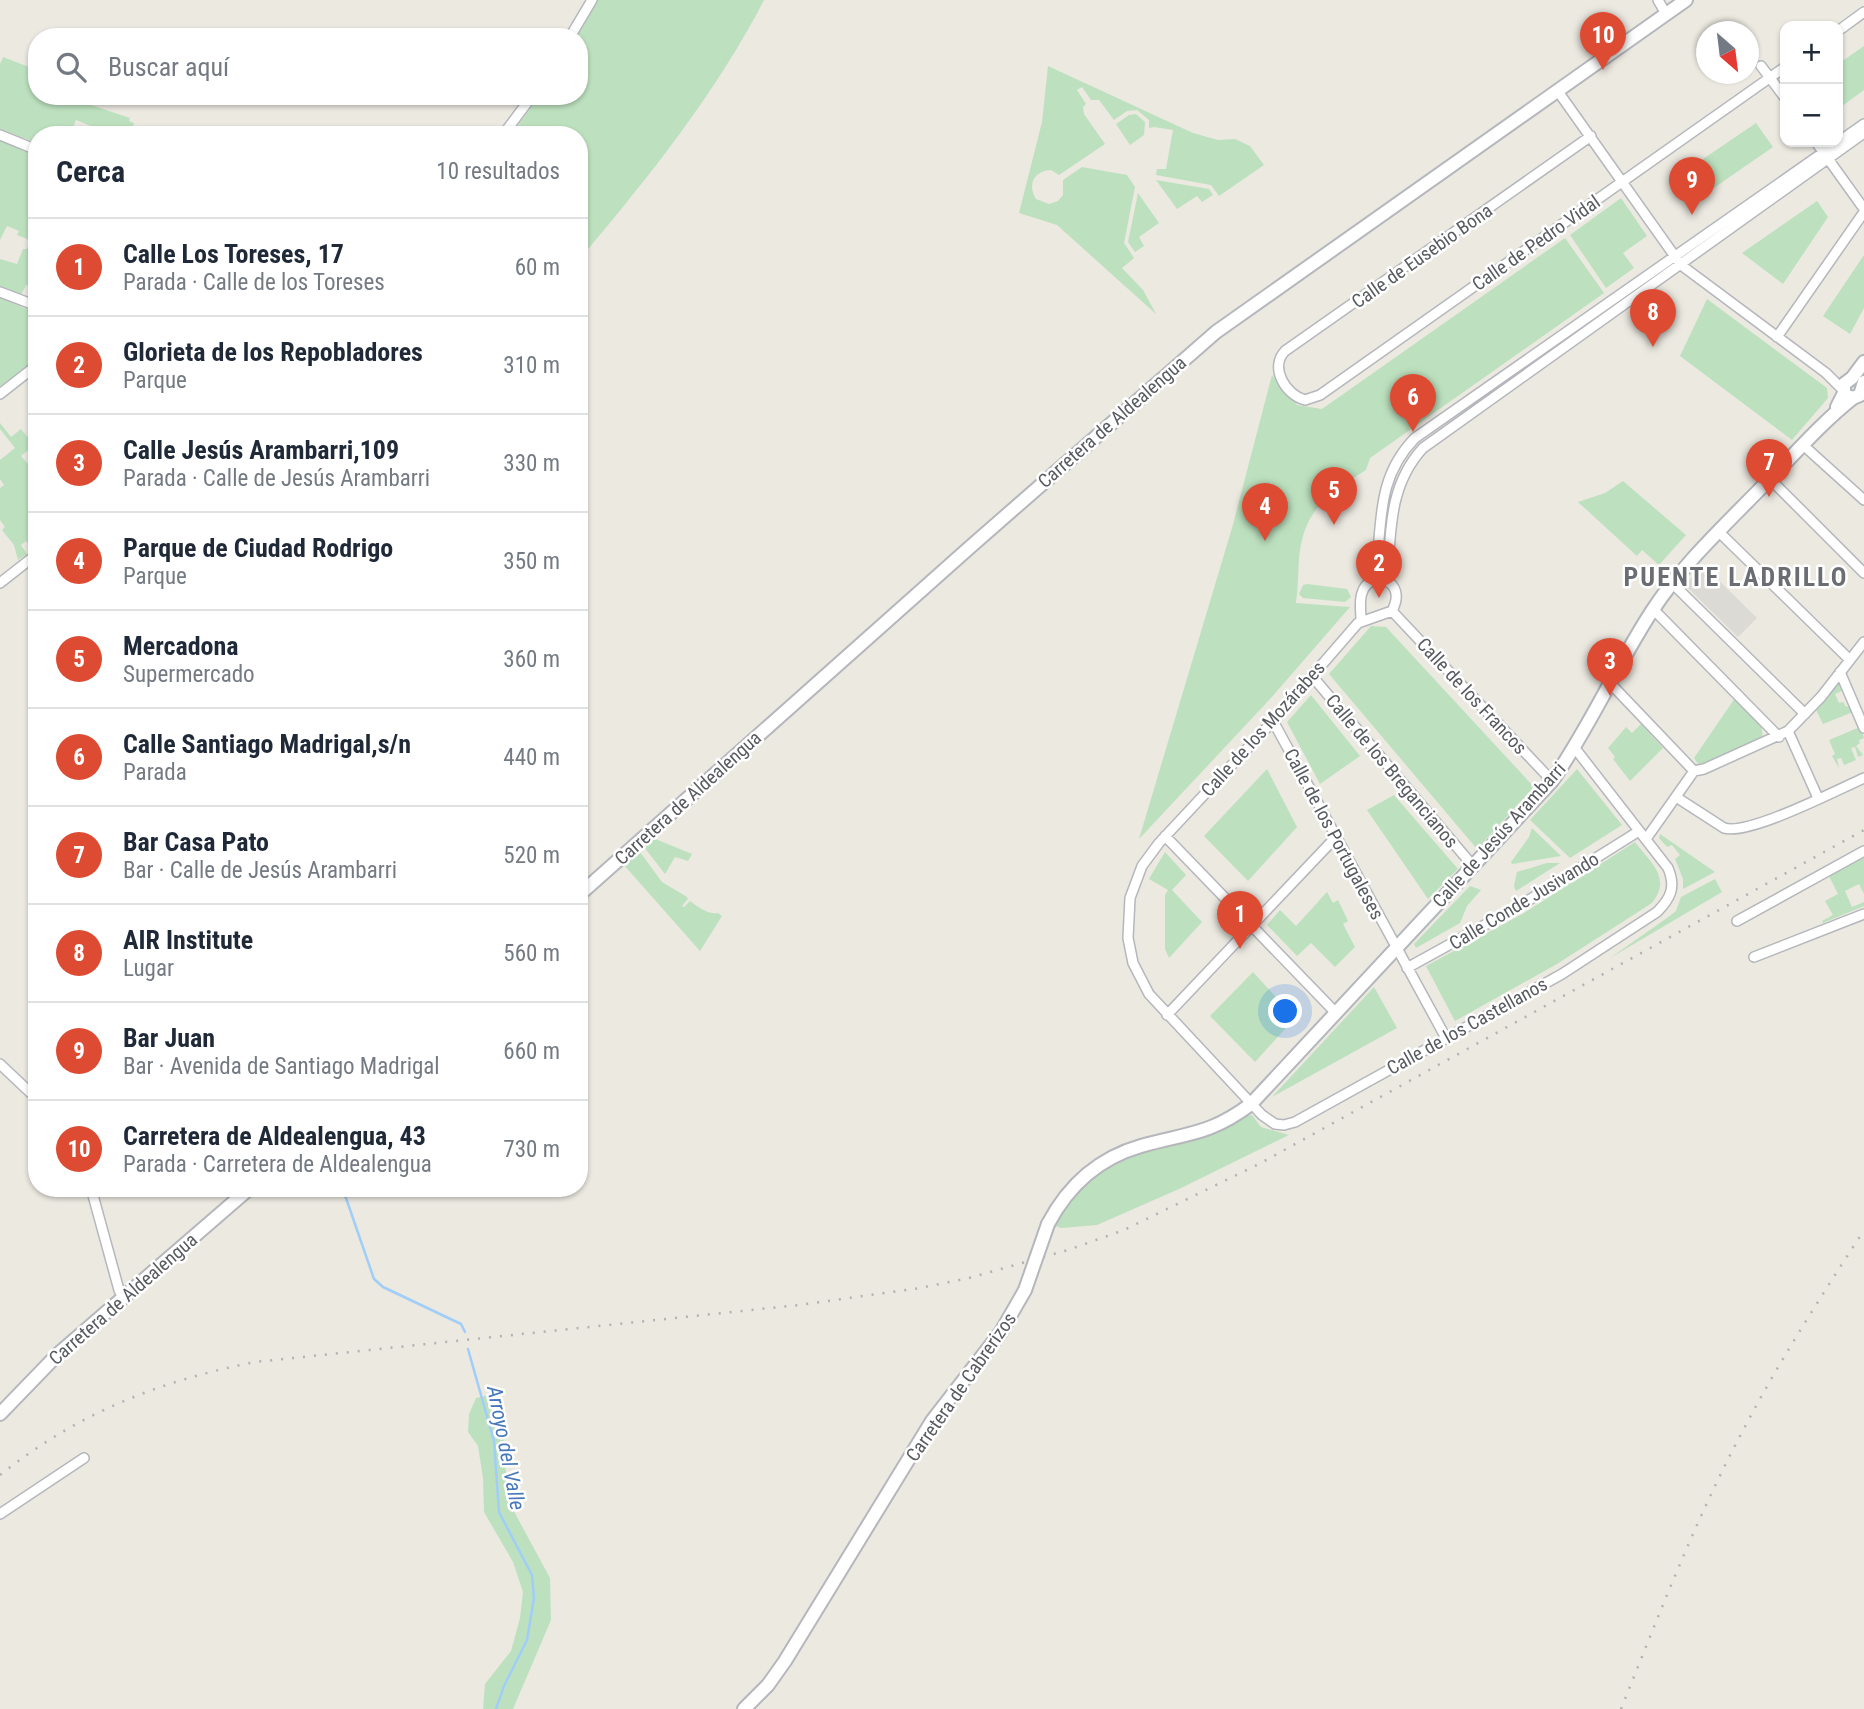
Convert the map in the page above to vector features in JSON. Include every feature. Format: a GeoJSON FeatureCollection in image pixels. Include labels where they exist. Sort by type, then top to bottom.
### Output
{"type":"FeatureCollection","features":[{"type":"Feature","properties":{"kind":"street"},"geometry":{"type":"LineString","coordinates":[[575,28],[592,0]]}},
{"type":"Feature","properties":{"kind":"street"},"geometry":{"type":"LineString","coordinates":[[1658,0],[1666,14]]}},
{"type":"Feature","properties":{"kind":"street","name":"Carretera de Aldealengua"},"geometry":{"type":"LineString","coordinates":[[588,887],[1216,332],[1684,1]]}},
{"type":"Feature","properties":{"kind":"street"},"geometry":{"type":"LineString","coordinates":[[1843,27],[1864,12]]}},
{"type":"Feature","properties":{"kind":"street"},"geometry":{"type":"LineString","coordinates":[[1761,66],[1780,91]]}},
{"type":"Feature","properties":{"kind":"street","name":"Calle de Pedro Vidal"},"geometry":{"type":"LineString","coordinates":[[1287,386],[1292,394],[1302,400],[1320,395],[1780,71]]}},
{"type":"Feature","properties":{"kind":"street"},"geometry":{"type":"LineString","coordinates":[[1557,90],[1681,264],[1829,375],[1855,391]]}},
{"type":"Feature","properties":{"kind":"street"},"geometry":{"type":"LineString","coordinates":[[510,126],[525,105]]}},
{"type":"Feature","properties":{"kind":"street"},"geometry":{"type":"LineString","coordinates":[[1388,581],[1395,498],[1410,463],[1423,448],[1681,264],[1826,156],[1864,124]]}},
{"type":"Feature","properties":{"kind":"street"},"geometry":{"type":"LineString","coordinates":[[1375,580],[1384,494],[1388,479],[1406,447],[1424,431],[1674,255],[1864,133]]}},
{"type":"Feature","properties":{"kind":"street"},"geometry":{"type":"LineString","coordinates":[[0,135],[28,146]]}},
{"type":"Feature","properties":{"kind":"street","name":"Calle de Eusebio Bona"},"geometry":{"type":"LineString","coordinates":[[1287,386],[1277,366],[1285,351],[1591,136]]}},
{"type":"Feature","properties":{"kind":"street"},"geometry":{"type":"LineString","coordinates":[[1777,337],[1864,211],[1820,147]]}},
{"type":"Feature","properties":{"kind":"street"},"geometry":{"type":"LineString","coordinates":[[0,292],[28,303]]}},
{"type":"Feature","properties":{"kind":"street","name":"Calle de Jesús Arambarri"},"geometry":{"type":"LineString","coordinates":[[1251,1104],[1552,781],[1653,609],[1672,583],[1718,531],[1855,391],[1864,362]]}},
{"type":"Feature","properties":{"kind":"street"},"geometry":{"type":"LineString","coordinates":[[0,394],[28,372]]}},
{"type":"Feature","properties":{"kind":"street"},"geometry":{"type":"LineString","coordinates":[[1803,444],[1864,500]]}},
{"type":"Feature","properties":{"kind":"street"},"geometry":{"type":"LineString","coordinates":[[1770,479],[1864,573]]}},
{"type":"Feature","properties":{"kind":"street"},"geometry":{"type":"LineString","coordinates":[[1718,531],[1850,660]]}},
{"type":"Feature","properties":{"kind":"street"},"geometry":{"type":"LineString","coordinates":[[0,583],[28,561]]}},
{"type":"Feature","properties":{"kind":"street"},"geometry":{"type":"LineString","coordinates":[[1388,581],[1396,589],[1398,601],[1392,611],[1361,620],[1362,592],[1369,582],[1388,581]]}},
{"type":"Feature","properties":{"kind":"street"},"geometry":{"type":"LineString","coordinates":[[1672,583],[1805,714]]}},
{"type":"Feature","properties":{"kind":"street"},"geometry":{"type":"LineString","coordinates":[[1362,604],[1368,612],[1377,616]]}},
{"type":"Feature","properties":{"kind":"street"},"geometry":{"type":"LineString","coordinates":[[1653,609],[1779,737]]}},
{"type":"Feature","properties":{"kind":"street","name":"Calle de los Francos"},"geometry":{"type":"LineString","coordinates":[[1392,611],[1552,781]]}},
{"type":"Feature","properties":{"kind":"street","name":"Calle de los Mozárabes"},"geometry":{"type":"LineString","coordinates":[[1167,1015],[1149,994],[1141,979],[1133,963],[1128,938],[1130,898],[1146,860],[1361,620]]}},
{"type":"Feature","properties":{"kind":"street"},"geometry":{"type":"LineString","coordinates":[[1574,747],[1646,839],[1694,771],[1788,731],[1864,642]]}},
{"type":"Feature","properties":{"kind":"street"},"geometry":{"type":"LineString","coordinates":[[1840,672],[1864,728]]}},
{"type":"Feature","properties":{"kind":"street","name":"Calle de los Bregancianos"},"geometry":{"type":"LineString","coordinates":[[1312,676],[1473,866]]}},
{"type":"Feature","properties":{"kind":"street"},"geometry":{"type":"LineString","coordinates":[[1610,683],[1694,771]]}},
{"type":"Feature","properties":{"kind":"street","name":"Calle de los Portugaleses"},"geometry":{"type":"LineString","coordinates":[[1273,721],[1446,1038]]}},
{"type":"Feature","properties":{"kind":"street"},"geometry":{"type":"LineString","coordinates":[[1763,722],[1766,731],[1765,743]]}},
{"type":"Feature","properties":{"kind":"street"},"geometry":{"type":"LineString","coordinates":[[1788,731],[1818,798]]}},
{"type":"Feature","properties":{"kind":"street"},"geometry":{"type":"LineString","coordinates":[[1676,797],[1724,828],[1732,830],[1755,826],[1864,778]]}},
{"type":"Feature","properties":{"kind":"street","name":"Calle Conde Jusivando"},"geometry":{"type":"LineString","coordinates":[[1407,968],[1521,905],[1639,831]]}},
{"type":"Feature","properties":{"kind":"street"},"geometry":{"type":"LineString","coordinates":[[1165,836],[1336,1013]]}},
{"type":"Feature","properties":{"kind":"street"},"geometry":{"type":"LineString","coordinates":[[1167,1015],[1336,837]]}},
{"type":"Feature","properties":{"kind":"street","name":"Calle de los Castellanos"},"geometry":{"type":"LineString","coordinates":[[1167,1015],[1251,1104],[1275,1124],[1295,1122],[1562,974],[1657,912],[1666,903],[1672,890],[1672,877],[1646,839]]}},
{"type":"Feature","properties":{"kind":"street"},"geometry":{"type":"LineString","coordinates":[[1737,920],[1864,851]]}},
{"type":"Feature","properties":{"kind":"street"},"geometry":{"type":"LineString","coordinates":[[1754,957],[1864,914]]}},
{"type":"Feature","properties":{"kind":"street"},"geometry":{"type":"LineString","coordinates":[[0,1064],[28,1090]]}},
{"type":"Feature","properties":{"kind":"street","name":"Carretera de Cabrerizos"},"geometry":{"type":"LineString","coordinates":[[744,1709],[768,1685],[785,1661],[932,1421],[1001,1332],[1025,1290],[1048,1224],[1059,1204],[1076,1183],[1101,1163],[1140,1146],[1210,1129],[1251,1104]]}},
{"type":"Feature","properties":{"kind":"street"},"geometry":{"type":"LineString","coordinates":[[93,1197],[118,1290],[123,1298]]}},
{"type":"Feature","properties":{"kind":"street","name":"Carretera de Aldealengua"},"geometry":{"type":"LineString","coordinates":[[0,1414],[58,1354],[240,1197]]}},
{"type":"Feature","properties":{"kind":"street"},"geometry":{"type":"LineString","coordinates":[[0,1514],[84,1458]]}},
{"type":"Feature","properties":{"kind":"shaded area"},"geometry":{"type":"Polygon","coordinates":[[[1703,565],[1757,618],[1738,637],[1685,585],[1703,565]]]}},
{"type":"Feature","properties":{"kind":"green space"},"geometry":{"type":"Polygon","coordinates":[[[596,0],[764,0],[724,69],[679,135],[588,249],[588,126],[517,126],[533,105],[588,105],[588,28],[581,28],[596,0]]]}},
{"type":"Feature","properties":{"kind":"green space"},"geometry":{"type":"Polygon","coordinates":[[[1864,46],[1864,90],[1843,105],[1843,84],[1843,61],[1864,46]]]}},
{"type":"Feature","properties":{"kind":"green space"},"geometry":{"type":"Polygon","coordinates":[[[3,57],[28,67],[28,105],[91,105],[130,118],[133,126],[91,126],[76,120],[74,126],[28,126],[28,140],[0,129],[0,64],[3,57]]]}},
{"type":"Feature","properties":{"kind":"green space"},"geometry":{"type":"Polygon","coordinates":[[[1048,66],[1193,133],[1218,140],[1235,139],[1250,146],[1264,165],[1219,196],[1211,185],[1156,175],[1157,169],[1166,169],[1173,130],[1149,128],[1149,120],[1137,110],[1127,111],[1114,120],[1099,100],[1091,100],[1082,87],[1077,90],[1086,104],[1083,107],[1084,114],[1105,144],[1059,175],[1051,170],[1040,173],[1032,183],[1033,193],[1036,199],[1049,204],[1058,201],[1063,195],[1063,180],[1082,167],[1127,175],[1135,187],[1124,243],[1134,258],[1122,268],[1143,290],[1156,314],[1057,225],[1019,213],[1042,122],[1048,66]]]}},
{"type":"Feature","properties":{"kind":"green space"},"geometry":{"type":"Polygon","coordinates":[[[1136,114],[1145,122],[1144,135],[1130,145],[1116,124],[1129,115],[1136,114]]]}},
{"type":"Feature","properties":{"kind":"green space"},"geometry":{"type":"Polygon","coordinates":[[[1756,123],[1773,147],[1695,201],[1678,176],[1756,123]]]}},
{"type":"Feature","properties":{"kind":"green space"},"geometry":{"type":"Polygon","coordinates":[[[0,141],[28,152],[28,239],[17,235],[19,231],[7,226],[0,240],[0,141]]]}},
{"type":"Feature","properties":{"kind":"green space"},"geometry":{"type":"Polygon","coordinates":[[[1156,180],[1209,189],[1213,195],[1202,202],[1197,196],[1177,209],[1156,180]]]}},
{"type":"Feature","properties":{"kind":"green space"},"geometry":{"type":"Polygon","coordinates":[[[1138,193],[1159,223],[1139,237],[1144,246],[1135,252],[1128,242],[1138,193]]]}},
{"type":"Feature","properties":{"kind":"green space"},"geometry":{"type":"Polygon","coordinates":[[[1621,198],[1647,236],[1623,253],[1634,268],[1606,288],[1570,235],[1621,198]]]}},
{"type":"Feature","properties":{"kind":"green space"},"geometry":{"type":"Polygon","coordinates":[[[1817,201],[1828,217],[1783,284],[1742,253],[1817,201]]]}},
{"type":"Feature","properties":{"kind":"green space"},"geometry":{"type":"Polygon","coordinates":[[[1565,238],[1604,293],[1370,458],[1366,470],[1340,487],[1320,505],[1301,542],[1296,603],[1350,607],[1271,698],[1139,839],[1232,528],[1272,375],[1297,405],[1322,409],[1565,238]]]}},
{"type":"Feature","properties":{"kind":"green space"},"geometry":{"type":"Polygon","coordinates":[[[28,246],[28,286],[21,295],[0,286],[0,259],[17,264],[23,249],[28,246]]]}},
{"type":"Feature","properties":{"kind":"green space"},"geometry":{"type":"Polygon","coordinates":[[[1864,255],[1864,308],[1850,334],[1823,316],[1864,255]]]}},
{"type":"Feature","properties":{"kind":"green space"},"geometry":{"type":"Polygon","coordinates":[[[0,298],[28,309],[28,365],[0,387],[0,298]]]}},
{"type":"Feature","properties":{"kind":"green space"},"geometry":{"type":"Polygon","coordinates":[[[1707,299],[1827,388],[1828,398],[1792,440],[1680,356],[1707,299]]]}},
{"type":"Feature","properties":{"kind":"green space"},"geometry":{"type":"Polygon","coordinates":[[[0,423],[11,437],[21,429],[28,438],[28,450],[21,456],[28,464],[28,543],[26,541],[21,545],[27,554],[18,560],[14,545],[2,530],[5,527],[0,520],[0,488],[4,485],[0,479],[0,460],[15,448],[0,429],[0,423]]]}},
{"type":"Feature","properties":{"kind":"green space"},"geometry":{"type":"Polygon","coordinates":[[[1623,481],[1686,535],[1659,565],[1642,550],[1637,556],[1578,502],[1605,493],[1623,481]]]}},
{"type":"Feature","properties":{"kind":"green space"},"geometry":{"type":"Polygon","coordinates":[[[1303,585],[1347,589],[1351,597],[1345,602],[1303,598],[1299,594],[1303,585]]]}},
{"type":"Feature","properties":{"kind":"green space"},"geometry":{"type":"Polygon","coordinates":[[[1371,626],[1386,627],[1534,787],[1477,849],[1329,674],[1371,626]]]}},
{"type":"Feature","properties":{"kind":"green space"},"geometry":{"type":"Polygon","coordinates":[[[1840,682],[1844,690],[1835,694],[1839,703],[1843,702],[1846,707],[1850,705],[1853,712],[1823,724],[1816,710],[1840,682]]]}},
{"type":"Feature","properties":{"kind":"green space"},"geometry":{"type":"Polygon","coordinates":[[[1311,695],[1360,756],[1320,784],[1287,722],[1311,695]]]}},
{"type":"Feature","properties":{"kind":"green space"},"geometry":{"type":"Polygon","coordinates":[[[1735,698],[1758,721],[1762,738],[1708,763],[1698,764],[1694,758],[1735,698]]]}},
{"type":"Feature","properties":{"kind":"green space"},"geometry":{"type":"Polygon","coordinates":[[[1641,724],[1663,748],[1630,781],[1608,748],[1626,727],[1632,733],[1641,724]]]}},
{"type":"Feature","properties":{"kind":"green space"},"geometry":{"type":"Polygon","coordinates":[[[1860,727],[1864,738],[1859,740],[1860,743],[1856,746],[1863,755],[1858,757],[1855,747],[1851,748],[1856,760],[1844,765],[1841,758],[1837,759],[1839,768],[1832,756],[1835,754],[1829,740],[1860,727]]]}},
{"type":"Feature","properties":{"kind":"green space"},"geometry":{"type":"Polygon","coordinates":[[[1267,769],[1297,827],[1248,881],[1204,836],[1267,769]]]}},
{"type":"Feature","properties":{"kind":"green space"},"geometry":{"type":"Polygon","coordinates":[[[1577,769],[1622,825],[1570,858],[1530,820],[1577,769]]]}},
{"type":"Feature","properties":{"kind":"green space"},"geometry":{"type":"Polygon","coordinates":[[[1394,795],[1458,869],[1428,899],[1367,810],[1394,795]]]}},
{"type":"Feature","properties":{"kind":"green space"},"geometry":{"type":"Polygon","coordinates":[[[1532,828],[1561,856],[1512,864],[1511,862],[1529,837],[1532,828]]]}},
{"type":"Feature","properties":{"kind":"green space"},"geometry":{"type":"Polygon","coordinates":[[[1660,834],[1715,872],[1683,889],[1683,879],[1675,859],[1680,855],[1672,845],[1667,847],[1659,838],[1660,834]]]}},
{"type":"Feature","properties":{"kind":"green space"},"geometry":{"type":"Polygon","coordinates":[[[653,838],[692,854],[688,861],[675,857],[665,874],[644,847],[653,838]]]}},
{"type":"Feature","properties":{"kind":"green space"},"geometry":{"type":"Polygon","coordinates":[[[1635,842],[1653,864],[1660,878],[1658,894],[1652,903],[1557,964],[1455,1021],[1426,966],[1524,913],[1635,842]]]}},
{"type":"Feature","properties":{"kind":"green space"},"geometry":{"type":"Polygon","coordinates":[[[636,852],[640,852],[662,882],[687,897],[682,906],[690,901],[704,910],[722,916],[700,951],[623,864],[636,852]]]}},
{"type":"Feature","properties":{"kind":"green space"},"geometry":{"type":"Polygon","coordinates":[[[1165,852],[1186,875],[1172,890],[1202,922],[1169,958],[1165,949],[1165,895],[1168,890],[1149,879],[1165,852]]]}},
{"type":"Feature","properties":{"kind":"green space"},"geometry":{"type":"Polygon","coordinates":[[[1864,857],[1864,894],[1859,884],[1845,891],[1852,907],[1864,902],[1864,906],[1823,923],[1822,921],[1833,915],[1825,901],[1838,894],[1829,876],[1864,857]]]}},
{"type":"Feature","properties":{"kind":"green space"},"geometry":{"type":"Polygon","coordinates":[[[1547,863],[1560,863],[1516,891],[1514,886],[1517,872],[1547,863]]]}},
{"type":"Feature","properties":{"kind":"green space"},"geometry":{"type":"Polygon","coordinates":[[[1715,879],[1722,892],[1610,958],[1676,911],[1681,897],[1715,879]]]}},
{"type":"Feature","properties":{"kind":"green space"},"geometry":{"type":"Polygon","coordinates":[[[1470,886],[1481,890],[1467,906],[1460,923],[1416,948],[1414,944],[1470,886]]]}},
{"type":"Feature","properties":{"kind":"green space"},"geometry":{"type":"Polygon","coordinates":[[[1327,892],[1333,903],[1338,900],[1348,921],[1343,924],[1355,947],[1335,967],[1311,943],[1297,956],[1267,925],[1280,910],[1296,926],[1327,892]]]}},
{"type":"Feature","properties":{"kind":"green space"},"geometry":{"type":"Polygon","coordinates":[[[1253,972],[1295,1018],[1255,1062],[1210,1016],[1253,972]]]}},
{"type":"Feature","properties":{"kind":"green space"},"geometry":{"type":"Polygon","coordinates":[[[1374,987],[1397,1028],[1272,1097],[1374,987]]]}},
{"type":"Feature","properties":{"kind":"green space"},"geometry":{"type":"Polygon","coordinates":[[[1252,1115],[1261,1127],[1289,1135],[1179,1189],[1097,1225],[1061,1228],[1053,1225],[1059,1213],[1088,1179],[1122,1158],[1197,1139],[1252,1115]]]}},
{"type":"Feature","properties":{"kind":"green space"},"geometry":{"type":"Polygon","coordinates":[[[489,1395],[501,1403],[506,1425],[503,1448],[510,1504],[550,1578],[551,1620],[513,1709],[483,1709],[485,1684],[511,1651],[520,1618],[523,1592],[513,1562],[484,1512],[478,1446],[468,1432],[469,1414],[476,1398],[489,1395]]]}},
{"type":"Feature","properties":{"kind":"waterway","name":"Arroyo del Valle"},"geometry":{"type":"LineString","coordinates":[[345,1197],[374,1279],[383,1287],[461,1324],[465,1332]]}},
{"type":"Feature","properties":{"kind":"waterway","name":"Arroyo del Valle"},"geometry":{"type":"LineString","coordinates":[[468,1349],[494,1441],[499,1512],[532,1575],[534,1598],[527,1640],[504,1686],[496,1709]]}},
{"type":"Feature","properties":{"kind":"railway"},"geometry":{"type":"LineString","coordinates":[[0,1475],[59,1434],[121,1402],[186,1379],[255,1362],[799,1305],[920,1288],[969,1278],[1068,1250],[1124,1230],[1259,1164],[1864,830]]}},
{"type":"Feature","properties":{"kind":"railway"},"geometry":{"type":"LineString","coordinates":[[1621,1709],[1680,1563],[1730,1456],[1761,1396],[1864,1230]]}},
{"type":"Feature","properties":{"kind":"place","name":"Carretera de Aldealengua, 43"},"geometry":{"type":"Point","coordinates":[1603,70]}},
{"type":"Feature","properties":{"kind":"place","name":"Bar Juan"},"geometry":{"type":"Point","coordinates":[1692,215]}},
{"type":"Feature","properties":{"kind":"place","name":"AIR Institute"},"geometry":{"type":"Point","coordinates":[1653,347]}},
{"type":"Feature","properties":{"kind":"place","name":"Calle Santiago Madrigal,s/n"},"geometry":{"type":"Point","coordinates":[1413,432]}},
{"type":"Feature","properties":{"kind":"place","name":"Bar Casa Pato"},"geometry":{"type":"Point","coordinates":[1769,497]}},
{"type":"Feature","properties":{"kind":"place","name":"Mercadona"},"geometry":{"type":"Point","coordinates":[1334,525]}},
{"type":"Feature","properties":{"kind":"place","name":"Parque de Ciudad Rodrigo"},"geometry":{"type":"Point","coordinates":[1265,541]}},
{"type":"Feature","properties":{"kind":"place","name":"Glorieta de los Repobladores"},"geometry":{"type":"Point","coordinates":[1379,598]}},
{"type":"Feature","properties":{"kind":"place","name":"Calle Jesús Arambarri,109"},"geometry":{"type":"Point","coordinates":[1610,696]}},
{"type":"Feature","properties":{"kind":"place","name":"Calle Los Toreses, 17"},"geometry":{"type":"Point","coordinates":[1240,949]}},
{"type":"Feature","properties":{"kind":"district","name":"PUENTE LADRILLO"},"geometry":{"type":"Point","coordinates":[1736,577]}}]}
